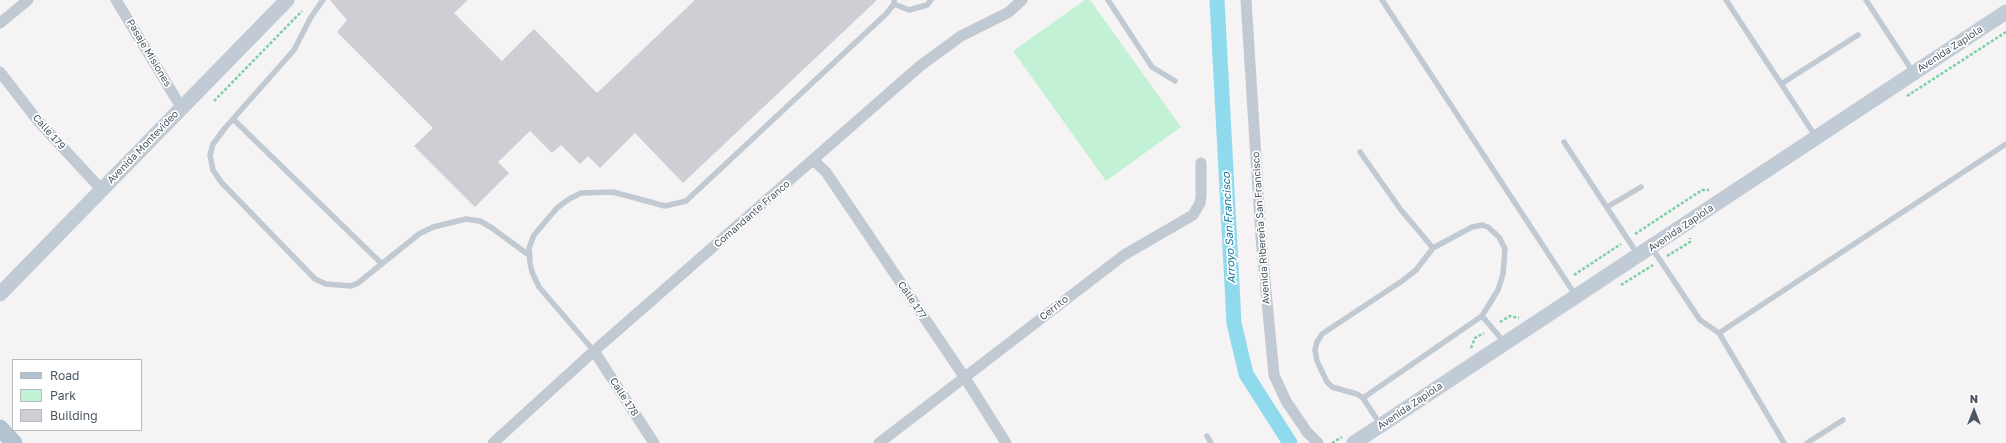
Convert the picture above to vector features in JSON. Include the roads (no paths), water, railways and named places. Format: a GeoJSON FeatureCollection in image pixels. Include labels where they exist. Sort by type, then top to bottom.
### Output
{"type":"FeatureCollection","features":[{"type":"Feature","properties":{"kind":"main road","name":"Avenida Montevideo"},"geometry":{"type":"LineString","coordinates":[[0,294],[287,0]]}},
{"type":"Feature","properties":{"kind":"main road","name":"Avenida Zapiola"},"geometry":{"type":"LineString","coordinates":[[1354,443],[1576,296],[1652,248],[2006,12]]}},
{"type":"Feature","properties":{"kind":"main road"},"geometry":{"type":"LineString","coordinates":[[0,428],[14,443]]}},
{"type":"Feature","properties":{"kind":"street"},"geometry":{"type":"LineString","coordinates":[[0,23],[28,0]]}},
{"type":"Feature","properties":{"kind":"street","name":"Pasaje Misiones"},"geometry":{"type":"LineString","coordinates":[[116,0],[182,107]]}},
{"type":"Feature","properties":{"kind":"street","name":"Comandante Franco"},"geometry":{"type":"LineString","coordinates":[[493,443],[594,351],[920,66],[961,36],[1009,12],[1022,0]]}},
{"type":"Feature","properties":{"kind":"street","name":"Avenida Ribereña San Francisco"},"geometry":{"type":"LineString","coordinates":[[1246,0],[1261,238],[1274,375],[1286,401],[1307,432],[1318,443]]}},
{"type":"Feature","properties":{"kind":"street","name":"Calle 179"},"geometry":{"type":"LineString","coordinates":[[0,72],[38,121],[102,190]]}},
{"type":"Feature","properties":{"kind":"street","name":"Calle 177"},"geometry":{"type":"LineString","coordinates":[[814,160],[826,172],[965,378],[1006,443]]}},
{"type":"Feature","properties":{"kind":"street","name":"Cerrito"},"geometry":{"type":"LineString","coordinates":[[879,443],[1124,255],[1193,215],[1200,203],[1201,196],[1200,164]]}},
{"type":"Feature","properties":{"kind":"street","name":"Calle 178"},"geometry":{"type":"LineString","coordinates":[[594,351],[654,443]]}},
{"type":"Feature","properties":{"kind":"lane"},"geometry":{"type":"LineString","coordinates":[[323,0],[311,17],[294,50],[213,144],[210,155],[213,170],[221,182],[314,279],[336,286],[351,286],[358,284],[419,234],[433,227],[466,219],[480,221],[530,256]]}},
{"type":"Feature","properties":{"kind":"lane"},"geometry":{"type":"LineString","coordinates":[[594,351],[544,295],[532,272],[529,248],[534,235],[557,208],[568,199],[581,193],[613,192],[666,206],[686,201],[886,14],[894,2],[910,10],[927,5],[931,0]]}},
{"type":"Feature","properties":{"kind":"lane"},"geometry":{"type":"LineString","coordinates":[[1108,0],[1152,67],[1175,81]]}},
{"type":"Feature","properties":{"kind":"lane"},"geometry":{"type":"LineString","coordinates":[[1382,0],[1576,296]]}},
{"type":"Feature","properties":{"kind":"lane"},"geometry":{"type":"LineString","coordinates":[[1726,0],[1817,137]]}},
{"type":"Feature","properties":{"kind":"lane"},"geometry":{"type":"LineString","coordinates":[[1866,0],[1914,73]]}},
{"type":"Feature","properties":{"kind":"lane"},"geometry":{"type":"LineString","coordinates":[[1782,84],[1858,35]]}},
{"type":"Feature","properties":{"kind":"lane"},"geometry":{"type":"LineString","coordinates":[[233,119],[382,264]]}},
{"type":"Feature","properties":{"kind":"lane"},"geometry":{"type":"LineString","coordinates":[[1564,142],[1639,256]]}},
{"type":"Feature","properties":{"kind":"lane"},"geometry":{"type":"LineString","coordinates":[[1719,333],[2006,144]]}},
{"type":"Feature","properties":{"kind":"lane"},"geometry":{"type":"LineString","coordinates":[[1360,152],[1401,210],[1433,248]]}},
{"type":"Feature","properties":{"kind":"lane"},"geometry":{"type":"LineString","coordinates":[[1607,207],[1641,187]]}},
{"type":"Feature","properties":{"kind":"lane"},"geometry":{"type":"LineString","coordinates":[[1363,398],[1482,316],[1498,290],[1503,274],[1505,249],[1499,237],[1488,227],[1482,225],[1472,227],[1433,248],[1422,263],[1407,278],[1322,334],[1317,342],[1315,350],[1317,361],[1327,382],[1332,387],[1357,394],[1363,398],[1381,426]]}},
{"type":"Feature","properties":{"kind":"lane"},"geometry":{"type":"LineString","coordinates":[[1652,248],[1700,320],[1719,333],[1784,443]]}},
{"type":"Feature","properties":{"kind":"lane"},"geometry":{"type":"LineString","coordinates":[[1482,316],[1505,343]]}},
{"type":"Feature","properties":{"kind":"lane"},"geometry":{"type":"LineString","coordinates":[[1807,443],[1844,420]]}},
{"type":"Feature","properties":{"kind":"lane"},"geometry":{"type":"LineString","coordinates":[[1207,436],[1211,443]]}},
{"type":"Feature","properties":{"kind":"waterway","name":"Arroyo San Francisco"},"geometry":{"type":"LineString","coordinates":[[1217,0],[1234,323],[1246,374],[1290,443]]}}]}
